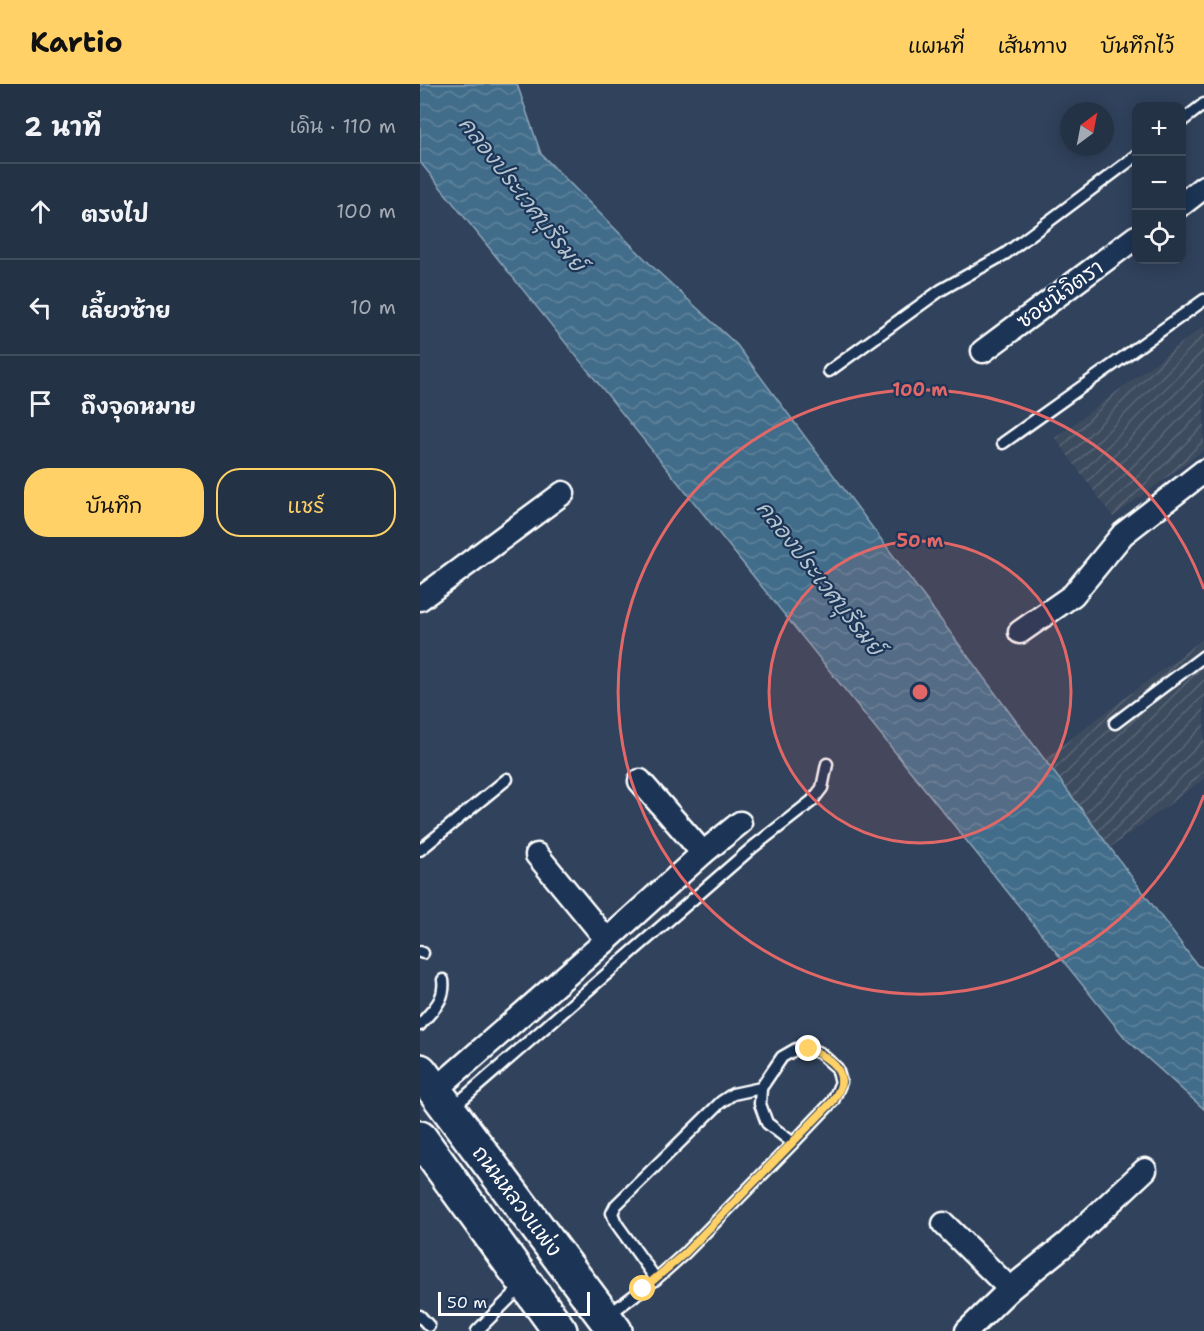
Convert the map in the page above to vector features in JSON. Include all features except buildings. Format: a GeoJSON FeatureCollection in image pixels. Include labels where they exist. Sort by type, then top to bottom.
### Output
{"type":"FeatureCollection","features":[{"type":"Feature","properties":{"kind":"main road","name":"ถนนหลวงแพ่ง"},"geometry":{"type":"LineString","coordinates":[[434,1091],[610,1324]]}},
{"type":"Feature","properties":{"kind":"main road","name":"ถนนหลวงแพ่ง"},"geometry":{"type":"LineString","coordinates":[[422,1144],[560,1331]]}},
{"type":"Feature","properties":{"kind":"street"},"geometry":{"type":"LineString","coordinates":[[1186,201],[1204,187]]}},
{"type":"Feature","properties":{"kind":"street","name":"ซอยนิจิตรา"},"geometry":{"type":"LineString","coordinates":[[983,351],[1132,241]]}},
{"type":"Feature","properties":{"kind":"street"},"geometry":{"type":"LineString","coordinates":[[1020,632],[1073,595],[1123,534],[1204,471]]}},
{"type":"Feature","properties":{"kind":"street"},"geometry":{"type":"LineString","coordinates":[[420,599],[563,493]]}},
{"type":"Feature","properties":{"kind":"street"},"geometry":{"type":"LineString","coordinates":[[640,781],[703,853]]}},
{"type":"Feature","properties":{"kind":"street"},"geometry":{"type":"LineString","coordinates":[[434,1091],[608,940],[703,853],[740,823]]}},
{"type":"Feature","properties":{"kind":"street"},"geometry":{"type":"LineString","coordinates":[[537,855],[608,940]]}},
{"type":"Feature","properties":{"kind":"street"},"geometry":{"type":"LineString","coordinates":[[967,1331],[1010,1289],[1067,1243],[1145,1170]]}},
{"type":"Feature","properties":{"kind":"street"},"geometry":{"type":"LineString","coordinates":[[944,1224],[1010,1289]]}},
{"type":"Feature","properties":{"kind":"lane"},"geometry":{"type":"LineString","coordinates":[[1186,118],[1204,104]]}},
{"type":"Feature","properties":{"kind":"lane"},"geometry":{"type":"LineString","coordinates":[[830,371],[941,290],[1005,254],[1132,160]]}},
{"type":"Feature","properties":{"kind":"lane"},"geometry":{"type":"LineString","coordinates":[[1003,443],[1204,300]]}},
{"type":"Feature","properties":{"kind":"lane"},"geometry":{"type":"LineString","coordinates":[[1115,723],[1204,656]]}},
{"type":"Feature","properties":{"kind":"lane"},"geometry":{"type":"LineString","coordinates":[[434,1091],[812,801],[822,788],[827,764]]}},
{"type":"Feature","properties":{"kind":"lane"},"geometry":{"type":"LineString","coordinates":[[420,850],[507,779]]}},
{"type":"Feature","properties":{"kind":"lane"},"geometry":{"type":"LineString","coordinates":[[420,1025],[441,999],[444,990],[443,980]]}},
{"type":"Feature","properties":{"kind":"lane"},"geometry":{"type":"LineString","coordinates":[[610,1324],[685,1253],[793,1143],[833,1101],[841,1082],[837,1068],[820,1053],[809,1049],[796,1049],[782,1057],[760,1088],[760,1104],[767,1123],[793,1143]]}},
{"type":"Feature","properties":{"kind":"lane"},"geometry":{"type":"LineString","coordinates":[[656,1279],[616,1223],[612,1213],[616,1204],[721,1102],[734,1094],[760,1088]]}},
{"type":"Feature","properties":{"kind":"lane"},"geometry":{"type":"LineString","coordinates":[[477,1331],[524,1284]]}},
{"type":"Feature","properties":{"kind":"lane"},"geometry":{"type":"LineString","coordinates":[[420,1316],[429,1326]]}},
{"type":"Feature","properties":{"kind":"shaded area"},"geometry":{"type":"Polygon","coordinates":[[[1204,326],[1204,450],[1113,517],[1055,438],[1204,326]]]}},
{"type":"Feature","properties":{"kind":"shaded area"},"geometry":{"type":"Polygon","coordinates":[[[1204,638],[1204,779],[1110,848],[1044,759],[1204,638]]]}},
{"type":"Feature","properties":{"kind":"water","name":"คลองประเวศบุรีรมย์"},"geometry":{"type":"Polygon","coordinates":[[[420,84],[517,84],[541,154],[653,267],[737,345],[1197,965],[1204,968],[1204,1109],[1126,1039],[420,162],[420,84]]]}},
{"type":"Feature","properties":{"kind":"route"},"geometry":{"type":"LineString","coordinates":[[643,1289],[685,1253],[833,1101],[841,1082],[837,1068],[820,1053],[809,1049]]}}]}
